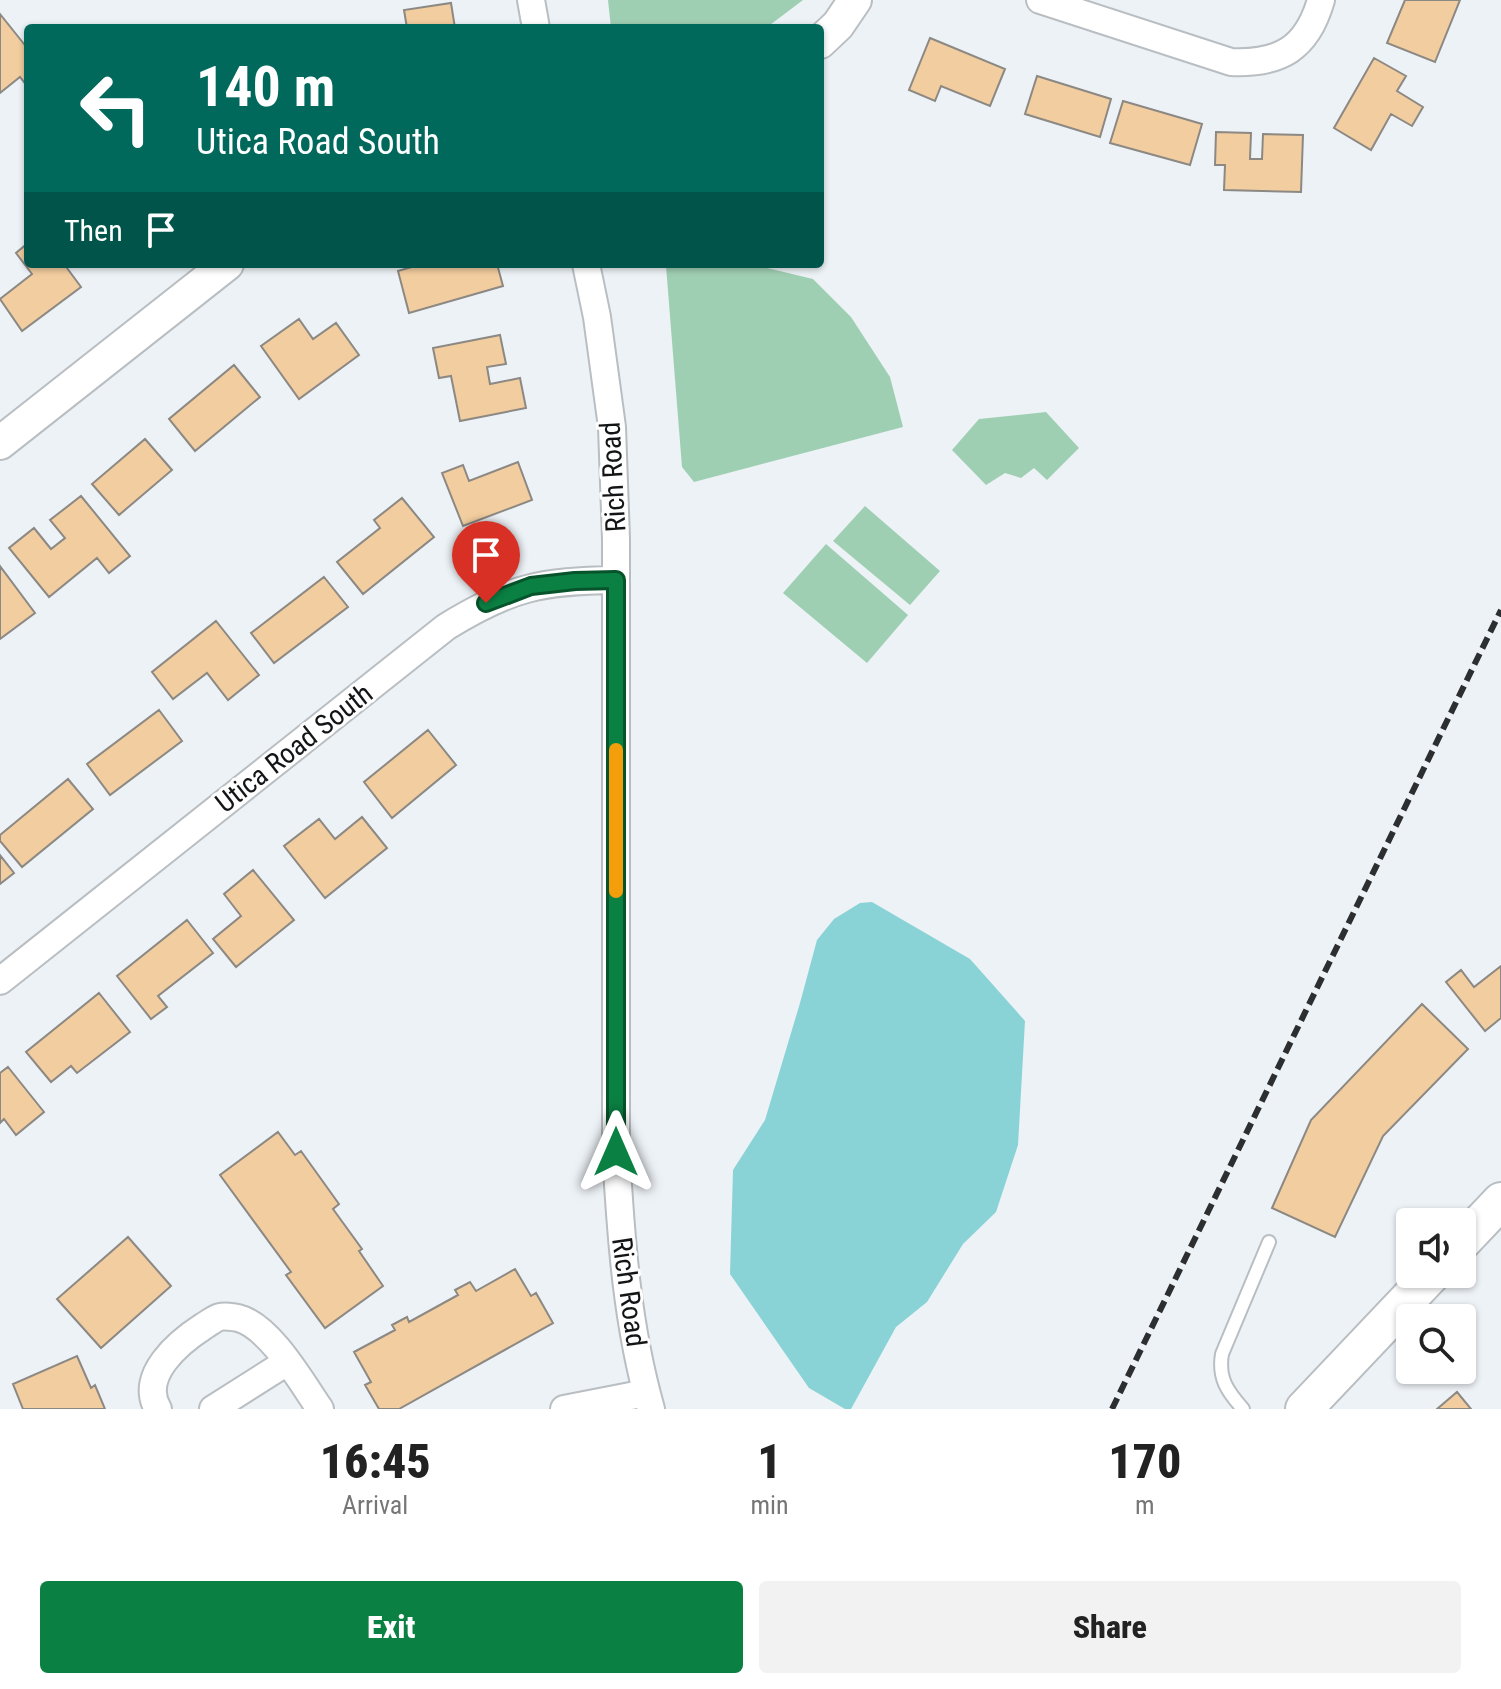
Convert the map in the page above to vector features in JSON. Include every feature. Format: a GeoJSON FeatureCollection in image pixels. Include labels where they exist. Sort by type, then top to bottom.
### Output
{"type":"FeatureCollection","features":[{"type":"Feature","properties":{"kind":"main road"},"geometry":{"type":"LineString","coordinates":[[1476,1227],[1501,1201]]}},
{"type":"Feature","properties":{"kind":"main road"},"geometry":{"type":"LineString","coordinates":[[1304,1409],[1419,1288]]}},
{"type":"Feature","properties":{"kind":"street"},"geometry":{"type":"LineString","coordinates":[[531,0],[535,24]]}},
{"type":"Feature","properties":{"kind":"street"},"geometry":{"type":"LineString","coordinates":[[824,38],[838,25],[855,0]]}},
{"type":"Feature","properties":{"kind":"street"},"geometry":{"type":"LineString","coordinates":[[1040,0],[1231,62],[1258,63],[1285,53],[1305,37],[1321,0]]}},
{"type":"Feature","properties":{"kind":"street"},"geometry":{"type":"LineString","coordinates":[[0,443],[222,268]]}},
{"type":"Feature","properties":{"kind":"street","name":"Rich Road"},"geometry":{"type":"LineString","coordinates":[[587,268],[612,427],[616,580],[616,1152],[621,1254],[637,1357],[648,1401]]}},
{"type":"Feature","properties":{"kind":"street","name":"Utica Road South"},"geometry":{"type":"LineString","coordinates":[[0,981],[446,627],[486,603],[531,586],[616,580]]}},
{"type":"Feature","properties":{"kind":"street"},"geometry":{"type":"LineString","coordinates":[[158,1409],[153,1382],[162,1362],[193,1333],[219,1317],[240,1318],[259,1329],[320,1409]]}},
{"type":"Feature","properties":{"kind":"street"},"geometry":{"type":"LineString","coordinates":[[213,1409],[287,1362]]}},
{"type":"Feature","properties":{"kind":"street"},"geometry":{"type":"LineString","coordinates":[[564,1409],[648,1401]]}},
{"type":"Feature","properties":{"kind":"lane"},"geometry":{"type":"LineString","coordinates":[[1243,1409],[1221,1378],[1222,1354],[1269,1242]]}},
{"type":"Feature","properties":{"kind":"green space"},"geometry":{"type":"Polygon","coordinates":[[[608,0],[803,0],[771,24],[611,24],[608,0]]]}},
{"type":"Feature","properties":{"kind":"green space"},"geometry":{"type":"Polygon","coordinates":[[[666,268],[767,268],[813,279],[851,317],[890,377],[903,427],[694,482],[682,467],[666,268]]]}},
{"type":"Feature","properties":{"kind":"green space"},"geometry":{"type":"Polygon","coordinates":[[[1046,412],[1079,448],[1047,480],[1034,468],[1021,478],[1005,473],[986,485],[952,450],[979,419],[1046,412]]]}},
{"type":"Feature","properties":{"kind":"green space"},"geometry":{"type":"Polygon","coordinates":[[[865,506],[940,571],[910,605],[833,541],[865,506]]]}},
{"type":"Feature","properties":{"kind":"green space"},"geometry":{"type":"Polygon","coordinates":[[[826,544],[908,615],[867,663],[783,593],[826,544]]]}},
{"type":"Feature","properties":{"kind":"water"},"geometry":{"type":"Polygon","coordinates":[[[872,902],[970,959],[1025,1021],[1018,1145],[996,1212],[963,1244],[927,1302],[896,1327],[851,1409],[845,1409],[809,1388],[730,1274],[733,1170],[765,1120],[817,940],[834,919],[860,903],[872,902]]]}},
{"type":"Feature","properties":{"kind":"building"},"geometry":{"type":"Polygon","coordinates":[[[1405,0],[1460,0],[1435,62],[1387,43],[1405,0]]]}},
{"type":"Feature","properties":{"kind":"building"},"geometry":{"type":"Polygon","coordinates":[[[451,3],[454,24],[406,24],[404,10],[451,3]]]}},
{"type":"Feature","properties":{"kind":"building"},"geometry":{"type":"Polygon","coordinates":[[[0,14],[24,44],[24,82],[20,77],[0,93],[0,14]]]}},
{"type":"Feature","properties":{"kind":"building"},"geometry":{"type":"Polygon","coordinates":[[[930,38],[1005,69],[990,106],[941,86],[935,101],[909,90],[930,38]]]}},
{"type":"Feature","properties":{"kind":"building"},"geometry":{"type":"Polygon","coordinates":[[[1374,58],[1406,76],[1397,91],[1423,107],[1412,126],[1391,114],[1371,150],[1334,128],[1374,58]]]}},
{"type":"Feature","properties":{"kind":"building"},"geometry":{"type":"Polygon","coordinates":[[[1037,76],[1111,99],[1100,137],[1025,114],[1037,76]]]}},
{"type":"Feature","properties":{"kind":"building"},"geometry":{"type":"Polygon","coordinates":[[[1123,101],[1202,124],[1190,165],[1110,143],[1123,101]]]}},
{"type":"Feature","properties":{"kind":"building"},"geometry":{"type":"Polygon","coordinates":[[[1216,132],[1251,133],[1250,159],[1262,159],[1263,134],[1303,135],[1301,192],[1224,190],[1225,165],[1215,165],[1216,132]]]}},
{"type":"Feature","properties":{"kind":"building"},"geometry":{"type":"Polygon","coordinates":[[[24,246],[24,264],[16,253],[24,246]]]}},
{"type":"Feature","properties":{"kind":"building"},"geometry":{"type":"Polygon","coordinates":[[[27,268],[67,268],[81,287],[22,331],[0,299],[32,274],[27,268]]]}},
{"type":"Feature","properties":{"kind":"building"},"geometry":{"type":"Polygon","coordinates":[[[408,268],[498,268],[503,286],[409,313],[398,271],[408,268]]]}},
{"type":"Feature","properties":{"kind":"building"},"geometry":{"type":"Polygon","coordinates":[[[299,319],[313,339],[336,323],[359,355],[299,399],[261,346],[299,319]]]}},
{"type":"Feature","properties":{"kind":"building"},"geometry":{"type":"Polygon","coordinates":[[[500,335],[506,364],[487,367],[490,384],[520,378],[526,408],[460,421],[451,376],[439,378],[433,348],[500,335]]]}},
{"type":"Feature","properties":{"kind":"building"},"geometry":{"type":"Polygon","coordinates":[[[234,365],[260,397],[195,451],[169,419],[234,365]]]}},
{"type":"Feature","properties":{"kind":"building"},"geometry":{"type":"Polygon","coordinates":[[[145,439],[172,470],[119,515],[92,484],[145,439]]]}},
{"type":"Feature","properties":{"kind":"building"},"geometry":{"type":"Polygon","coordinates":[[[518,462],[532,500],[463,526],[442,473],[463,465],[469,481],[518,462]]]}},
{"type":"Feature","properties":{"kind":"building"},"geometry":{"type":"Polygon","coordinates":[[[81,496],[130,556],[109,573],[97,558],[49,597],[9,548],[34,528],[51,549],[65,538],[50,520],[81,496]]]}},
{"type":"Feature","properties":{"kind":"building"},"geometry":{"type":"Polygon","coordinates":[[[402,498],[434,537],[363,594],[337,562],[380,528],[374,520],[402,498]]]}},
{"type":"Feature","properties":{"kind":"building"},"geometry":{"type":"Polygon","coordinates":[[[0,566],[35,613],[0,639],[0,566]]]}},
{"type":"Feature","properties":{"kind":"building"},"geometry":{"type":"Polygon","coordinates":[[[324,577],[348,607],[274,663],[251,633],[324,577]]]}},
{"type":"Feature","properties":{"kind":"building"},"geometry":{"type":"Polygon","coordinates":[[[216,621],[259,675],[228,700],[207,673],[173,699],[152,672],[216,621]]]}},
{"type":"Feature","properties":{"kind":"building"},"geometry":{"type":"Polygon","coordinates":[[[159,710],[182,741],[110,795],[87,764],[159,710]]]}},
{"type":"Feature","properties":{"kind":"building"},"geometry":{"type":"Polygon","coordinates":[[[428,730],[456,765],[392,818],[364,782],[428,730]]]}},
{"type":"Feature","properties":{"kind":"building"},"geometry":{"type":"Polygon","coordinates":[[[68,779],[93,809],[22,867],[0,841],[0,835],[68,779]]]}},
{"type":"Feature","properties":{"kind":"building"},"geometry":{"type":"Polygon","coordinates":[[[362,817],[387,848],[325,898],[284,846],[319,819],[335,839],[362,817]]]}},
{"type":"Feature","properties":{"kind":"building"},"geometry":{"type":"Polygon","coordinates":[[[0,855],[14,873],[0,884],[0,855]]]}},
{"type":"Feature","properties":{"kind":"building"},"geometry":{"type":"Polygon","coordinates":[[[253,870],[294,920],[236,967],[213,939],[241,916],[224,894],[253,870]]]}},
{"type":"Feature","properties":{"kind":"building"},"geometry":{"type":"Polygon","coordinates":[[[187,920],[213,953],[158,996],[167,1007],[151,1019],[117,976],[187,920]]]}},
{"type":"Feature","properties":{"kind":"building"},"geometry":{"type":"Polygon","coordinates":[[[1501,966],[1501,1018],[1485,1031],[1446,982],[1461,970],[1474,987],[1501,966]]]}},
{"type":"Feature","properties":{"kind":"building"},"geometry":{"type":"Polygon","coordinates":[[[99,993],[130,1032],[77,1073],[71,1066],[51,1082],[26,1052],[99,993]]]}},
{"type":"Feature","properties":{"kind":"building"},"geometry":{"type":"Polygon","coordinates":[[[1422,1004],[1468,1049],[1383,1136],[1335,1237],[1272,1208],[1311,1120],[1422,1004]]]}},
{"type":"Feature","properties":{"kind":"building"},"geometry":{"type":"Polygon","coordinates":[[[8,1067],[44,1112],[16,1135],[4,1119],[0,1123],[0,1073],[8,1067]]]}},
{"type":"Feature","properties":{"kind":"building"},"geometry":{"type":"Polygon","coordinates":[[[278,1132],[295,1155],[301,1151],[339,1204],[333,1209],[362,1249],[359,1251],[383,1286],[325,1328],[286,1275],[291,1272],[220,1175],[278,1132]]]}},
{"type":"Feature","properties":{"kind":"building"},"geometry":{"type":"Polygon","coordinates":[[[128,1237],[171,1286],[101,1348],[57,1299],[128,1237]]]}},
{"type":"Feature","properties":{"kind":"building"},"geometry":{"type":"Polygon","coordinates":[[[515,1269],[531,1296],[536,1293],[553,1323],[399,1409],[379,1409],[365,1385],[371,1382],[354,1352],[395,1330],[392,1325],[407,1317],[409,1322],[458,1295],[455,1290],[470,1282],[476,1291],[515,1269]]]}},
{"type":"Feature","properties":{"kind":"building"},"geometry":{"type":"Polygon","coordinates":[[[77,1356],[91,1388],[95,1385],[105,1409],[23,1409],[13,1384],[77,1356]]]}},
{"type":"Feature","properties":{"kind":"building"},"geometry":{"type":"Polygon","coordinates":[[[1457,1392],[1471,1409],[1437,1409],[1457,1392]]]}},
{"type":"Feature","properties":{"kind":"railway"},"geometry":{"type":"LineString","coordinates":[[1112,1409],[1501,610]]}},
{"type":"Feature","properties":{"kind":"slow traffic"},"geometry":{"type":"LineString","coordinates":[[616,750],[616,891]]}},
{"type":"Feature","properties":{"kind":"route"},"geometry":{"type":"LineString","coordinates":[[486,603],[531,586],[616,580],[616,1152]]}}]}
